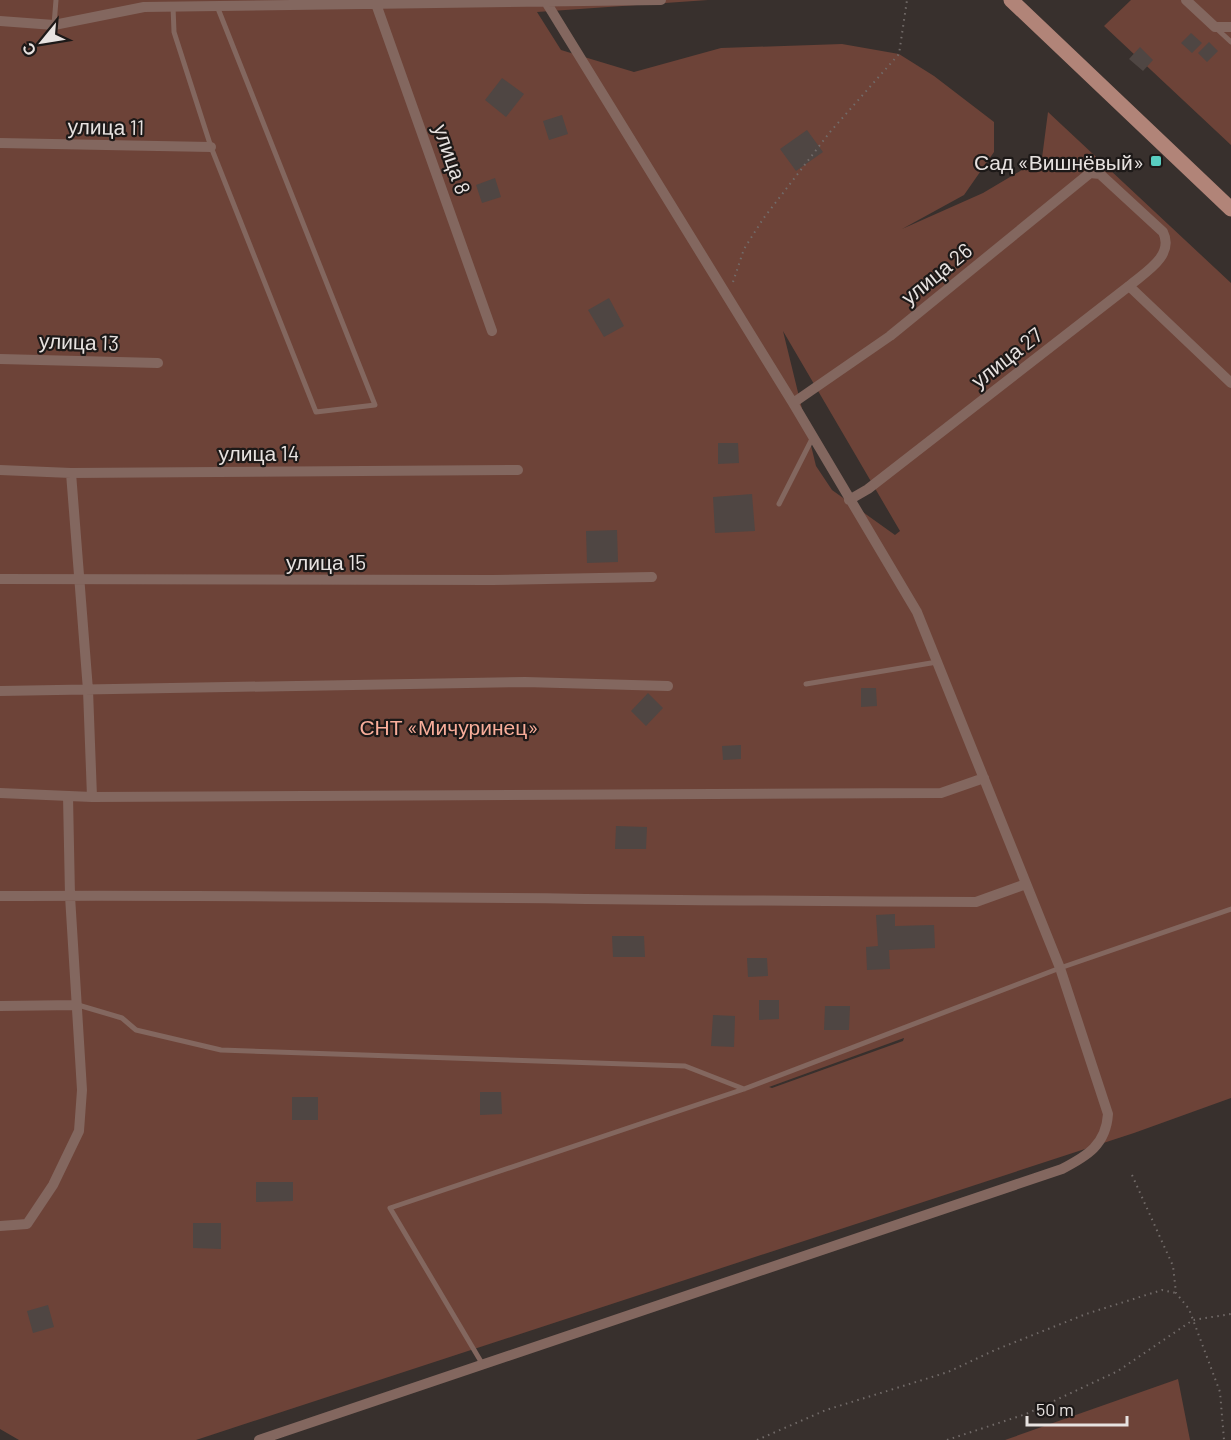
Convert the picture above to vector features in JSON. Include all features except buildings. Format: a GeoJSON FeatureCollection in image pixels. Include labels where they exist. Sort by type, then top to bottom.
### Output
{"type":"FeatureCollection","features":[{"type":"Feature","properties":{"kind":"main road"},"geometry":{"type":"LineString","coordinates":[[1011,0],[1231,209]]}},
{"type":"Feature","properties":{"kind":"street"},"geometry":{"type":"LineString","coordinates":[[0,21],[54,25],[144,7],[173,6],[661,0]]}},
{"type":"Feature","properties":{"kind":"street"},"geometry":{"type":"LineString","coordinates":[[1186,0],[1215,27],[1231,27]]}},
{"type":"Feature","properties":{"kind":"street","name":"улица 8"},"geometry":{"type":"LineString","coordinates":[[376,2],[492,331]]}},
{"type":"Feature","properties":{"kind":"street"},"geometry":{"type":"LineString","coordinates":[[259,1440],[1062,1169],[1086,1156],[1101,1142],[1107,1127],[1108,1114],[1060,968],[916,612],[793,403],[546,2]]}},
{"type":"Feature","properties":{"kind":"street","name":"улица 11"},"geometry":{"type":"LineString","coordinates":[[0,143],[212,147]]}},
{"type":"Feature","properties":{"kind":"street","name":"улица 26"},"geometry":{"type":"LineString","coordinates":[[793,403],[890,336],[1084,176],[1095,172],[1100,174]]}},
{"type":"Feature","properties":{"kind":"street","name":"улица 27"},"geometry":{"type":"LineString","coordinates":[[849,500],[868,489],[1129,286],[1164,252],[1166,238],[1163,232],[1100,174]]}},
{"type":"Feature","properties":{"kind":"street"},"geometry":{"type":"LineString","coordinates":[[1129,286],[1231,383]]}},
{"type":"Feature","properties":{"kind":"street","name":"улица 13"},"geometry":{"type":"LineString","coordinates":[[0,359],[158,363]]}},
{"type":"Feature","properties":{"kind":"street","name":"улица 14"},"geometry":{"type":"LineString","coordinates":[[0,470],[71,473],[518,470]]}},
{"type":"Feature","properties":{"kind":"street"},"geometry":{"type":"LineString","coordinates":[[71,473],[88,690],[92,797]]}},
{"type":"Feature","properties":{"kind":"street","name":"улица 15"},"geometry":{"type":"LineString","coordinates":[[0,579],[481,580],[652,577]]}},
{"type":"Feature","properties":{"kind":"street"},"geometry":{"type":"LineString","coordinates":[[0,692],[525,682],[668,686]]}},
{"type":"Feature","properties":{"kind":"street"},"geometry":{"type":"LineString","coordinates":[[0,793],[92,797],[941,794],[984,778]]}},
{"type":"Feature","properties":{"kind":"street"},"geometry":{"type":"LineString","coordinates":[[0,1226],[27,1224],[53,1185],[79,1131],[82,1090],[70,896],[68,796]]}},
{"type":"Feature","properties":{"kind":"street"},"geometry":{"type":"LineString","coordinates":[[0,896],[976,902],[1026,884]]}},
{"type":"Feature","properties":{"kind":"street"},"geometry":{"type":"LineString","coordinates":[[0,1006],[77,1005]]}},
{"type":"Feature","properties":{"kind":"lane"},"geometry":{"type":"LineString","coordinates":[[54,25],[56,0]]}},
{"type":"Feature","properties":{"kind":"lane"},"geometry":{"type":"LineString","coordinates":[[173,6],[174,32],[212,147],[316,412],[375,405],[218,6]]}},
{"type":"Feature","properties":{"kind":"lane"},"geometry":{"type":"LineString","coordinates":[[1215,27],[1231,42]]}},
{"type":"Feature","properties":{"kind":"lane"},"geometry":{"type":"LineString","coordinates":[[779,504],[813,437]]}},
{"type":"Feature","properties":{"kind":"lane"},"geometry":{"type":"LineString","coordinates":[[806,684],[937,662]]}},
{"type":"Feature","properties":{"kind":"lane"},"geometry":{"type":"LineString","coordinates":[[483,1365],[390,1208],[744,1089],[1060,968],[1231,909]]}},
{"type":"Feature","properties":{"kind":"lane"},"geometry":{"type":"LineString","coordinates":[[77,1005],[122,1018],[136,1030],[220,1050],[685,1066],[744,1089]]}},
{"type":"Feature","properties":{"kind":"path"},"geometry":{"type":"LineString","coordinates":[[729,298],[737,263],[763,219],[830,132],[899,54],[907,0]]}},
{"type":"Feature","properties":{"kind":"path"},"geometry":{"type":"LineString","coordinates":[[1132,1175],[1173,1266],[1176,1293],[1189,1309],[1220,1392],[1224,1440]]}},
{"type":"Feature","properties":{"kind":"path"},"geometry":{"type":"LineString","coordinates":[[757,1440],[826,1410],[948,1372],[1086,1314],[1162,1290],[1176,1293]]}},
{"type":"Feature","properties":{"kind":"path"},"geometry":{"type":"LineString","coordinates":[[947,1440],[1026,1414],[1118,1371],[1193,1320],[1231,1314]]}},
{"type":"Feature","properties":{"kind":"green space","name":"СНТ «Мичуринец»"},"geometry":{"type":"Polygon","coordinates":[[[0,0],[708,0],[537,12],[561,50],[634,72],[721,48],[842,44],[899,54],[934,76],[994,122],[994,152],[964,195],[902,229],[983,193],[1042,158],[1048,112],[1231,283],[1231,1098],[1134,1133],[196,1440],[19,1440],[0,1429],[0,0]],[[783,331],[816,466],[832,490],[895,535],[900,531],[783,331]],[[904,1038],[769,1087],[772,1088],[903,1041],[904,1038]]]}},
{"type":"Feature","properties":{"kind":"green space"},"geometry":{"type":"Polygon","coordinates":[[[1131,0],[1231,0],[1231,145],[1104,26],[1131,0]]]}},
{"type":"Feature","properties":{"kind":"green space"},"geometry":{"type":"Polygon","coordinates":[[[1178,1379],[1190,1440],[1005,1440],[1178,1379]]]}},
{"type":"Feature","properties":{"kind":"place","name":"Сад «Вишнёвый»"},"geometry":{"type":"Point","coordinates":[1156,161]}}]}
